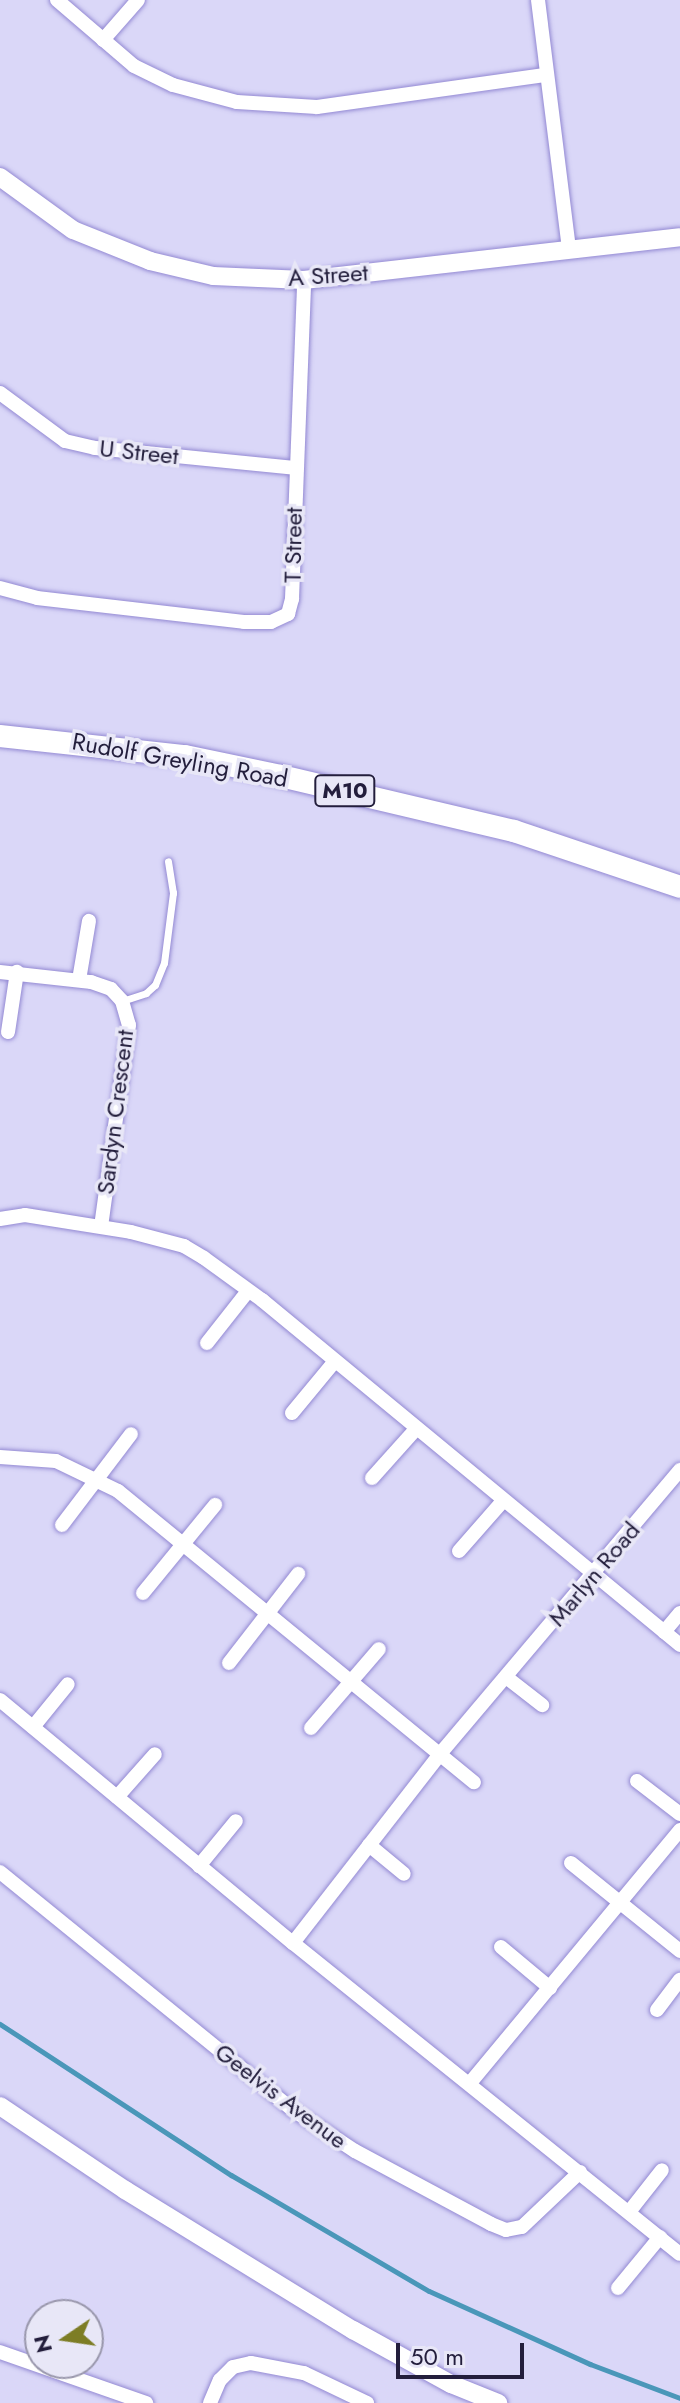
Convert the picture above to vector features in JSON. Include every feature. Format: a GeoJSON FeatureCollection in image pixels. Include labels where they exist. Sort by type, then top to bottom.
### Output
{"type":"FeatureCollection","features":[{"type":"Feature","properties":{"kind":"main road","name":"Rudolf Greyling Road"},"geometry":{"type":"LineString","coordinates":[[0,736],[83,742],[185,756],[281,776],[514,831],[680,887]]}},
{"type":"Feature","properties":{"kind":"street"},"geometry":{"type":"LineString","coordinates":[[57,0],[134,66],[173,85],[237,102],[317,107],[545,75]]}},
{"type":"Feature","properties":{"kind":"street"},"geometry":{"type":"LineString","coordinates":[[103,40],[138,0]]}},
{"type":"Feature","properties":{"kind":"street"},"geometry":{"type":"LineString","coordinates":[[538,0],[569,250]]}},
{"type":"Feature","properties":{"kind":"street","name":"A Street"},"geometry":{"type":"LineString","coordinates":[[0,177],[73,230],[112,248],[213,276],[304,280],[680,237]]}},
{"type":"Feature","properties":{"kind":"street","name":"T Street"},"geometry":{"type":"LineString","coordinates":[[0,588],[37,598],[244,622],[271,622],[288,614],[292,599],[304,280]]}},
{"type":"Feature","properties":{"kind":"street","name":"U Street"},"geometry":{"type":"LineString","coordinates":[[0,393],[65,441],[95,448],[295,468]]}},
{"type":"Feature","properties":{"kind":"street"},"geometry":{"type":"LineString","coordinates":[[79,980],[89,921]]}},
{"type":"Feature","properties":{"kind":"street","name":"Sardyn Crescent"},"geometry":{"type":"LineString","coordinates":[[0,972],[79,980],[111,989],[122,1001],[129,1025],[101,1226]]}},
{"type":"Feature","properties":{"kind":"street"},"geometry":{"type":"LineString","coordinates":[[8,1032],[17,972]]}},
{"type":"Feature","properties":{"kind":"street"},"geometry":{"type":"LineString","coordinates":[[0,1219],[25,1215],[101,1226],[184,1246],[248,1291],[680,1645]]}},
{"type":"Feature","properties":{"kind":"street"},"geometry":{"type":"LineString","coordinates":[[207,1343],[248,1291]]}},
{"type":"Feature","properties":{"kind":"street"},"geometry":{"type":"LineString","coordinates":[[292,1413],[335,1361]]}},
{"type":"Feature","properties":{"kind":"street"},"geometry":{"type":"LineString","coordinates":[[372,1478],[416,1429]]}},
{"type":"Feature","properties":{"kind":"street"},"geometry":{"type":"LineString","coordinates":[[62,1525],[131,1434]]}},
{"type":"Feature","properties":{"kind":"street"},"geometry":{"type":"LineString","coordinates":[[0,1457],[56,1461],[118,1491],[474,1782]]}},
{"type":"Feature","properties":{"kind":"street","name":"Marlyn Road"},"geometry":{"type":"LineString","coordinates":[[293,1943],[440,1754],[595,1575],[680,1470]]}},
{"type":"Feature","properties":{"kind":"street"},"geometry":{"type":"LineString","coordinates":[[459,1551],[503,1501]]}},
{"type":"Feature","properties":{"kind":"street"},"geometry":{"type":"LineString","coordinates":[[143,1593],[215,1505]]}},
{"type":"Feature","properties":{"kind":"street"},"geometry":{"type":"LineString","coordinates":[[229,1663],[298,1574]]}},
{"type":"Feature","properties":{"kind":"street"},"geometry":{"type":"LineString","coordinates":[[664,1632],[680,1613]]}},
{"type":"Feature","properties":{"kind":"street"},"geometry":{"type":"LineString","coordinates":[[311,1728],[379,1649]]}},
{"type":"Feature","properties":{"kind":"street"},"geometry":{"type":"LineString","coordinates":[[506,1677],[542,1705]]}},
{"type":"Feature","properties":{"kind":"street"},"geometry":{"type":"LineString","coordinates":[[33,1727],[68,1684]]}},
{"type":"Feature","properties":{"kind":"street"},"geometry":{"type":"LineString","coordinates":[[0,1700],[293,1943],[680,2254]]}},
{"type":"Feature","properties":{"kind":"street"},"geometry":{"type":"LineString","coordinates":[[117,1797],[155,1754]]}},
{"type":"Feature","properties":{"kind":"street"},"geometry":{"type":"LineString","coordinates":[[637,1781],[680,1814]]}},
{"type":"Feature","properties":{"kind":"street"},"geometry":{"type":"LineString","coordinates":[[199,1866],[236,1821]]}},
{"type":"Feature","properties":{"kind":"street"},"geometry":{"type":"LineString","coordinates":[[470,2083],[680,1830]]}},
{"type":"Feature","properties":{"kind":"street"},"geometry":{"type":"LineString","coordinates":[[369,1845],[404,1874]]}},
{"type":"Feature","properties":{"kind":"street"},"geometry":{"type":"LineString","coordinates":[[571,1863],[680,1951]]}},
{"type":"Feature","properties":{"kind":"street","name":"Geelvis Avenue"},"geometry":{"type":"LineString","coordinates":[[0,1872],[293,2110],[355,2151],[491,2224],[506,2230],[522,2227],[580,2172]]}},
{"type":"Feature","properties":{"kind":"street"},"geometry":{"type":"LineString","coordinates":[[501,1947],[550,1988]]}},
{"type":"Feature","properties":{"kind":"street"},"geometry":{"type":"LineString","coordinates":[[657,2010],[680,1980]]}},
{"type":"Feature","properties":{"kind":"street"},"geometry":{"type":"LineString","coordinates":[[0,2106],[125,2190],[353,2330],[451,2384],[498,2403]]}},
{"type":"Feature","properties":{"kind":"street"},"geometry":{"type":"LineString","coordinates":[[629,2212],[662,2170]]}},
{"type":"Feature","properties":{"kind":"street"},"geometry":{"type":"LineString","coordinates":[[618,2288],[660,2237]]}},
{"type":"Feature","properties":{"kind":"street"},"geometry":{"type":"LineString","coordinates":[[0,2352],[146,2403]]}},
{"type":"Feature","properties":{"kind":"street"},"geometry":{"type":"LineString","coordinates":[[210,2403],[220,2380],[233,2367],[251,2363],[304,2373],[367,2403]]}},
{"type":"Feature","properties":{"kind":"lane"},"geometry":{"type":"LineString","coordinates":[[122,1001],[146,993],[155,985],[164,963],[173,893],[168,861]]}},
{"type":"Feature","properties":{"kind":"waterway"},"geometry":{"type":"LineString","coordinates":[[0,2024],[231,2175],[429,2291],[590,2364],[680,2398]]}}]}
